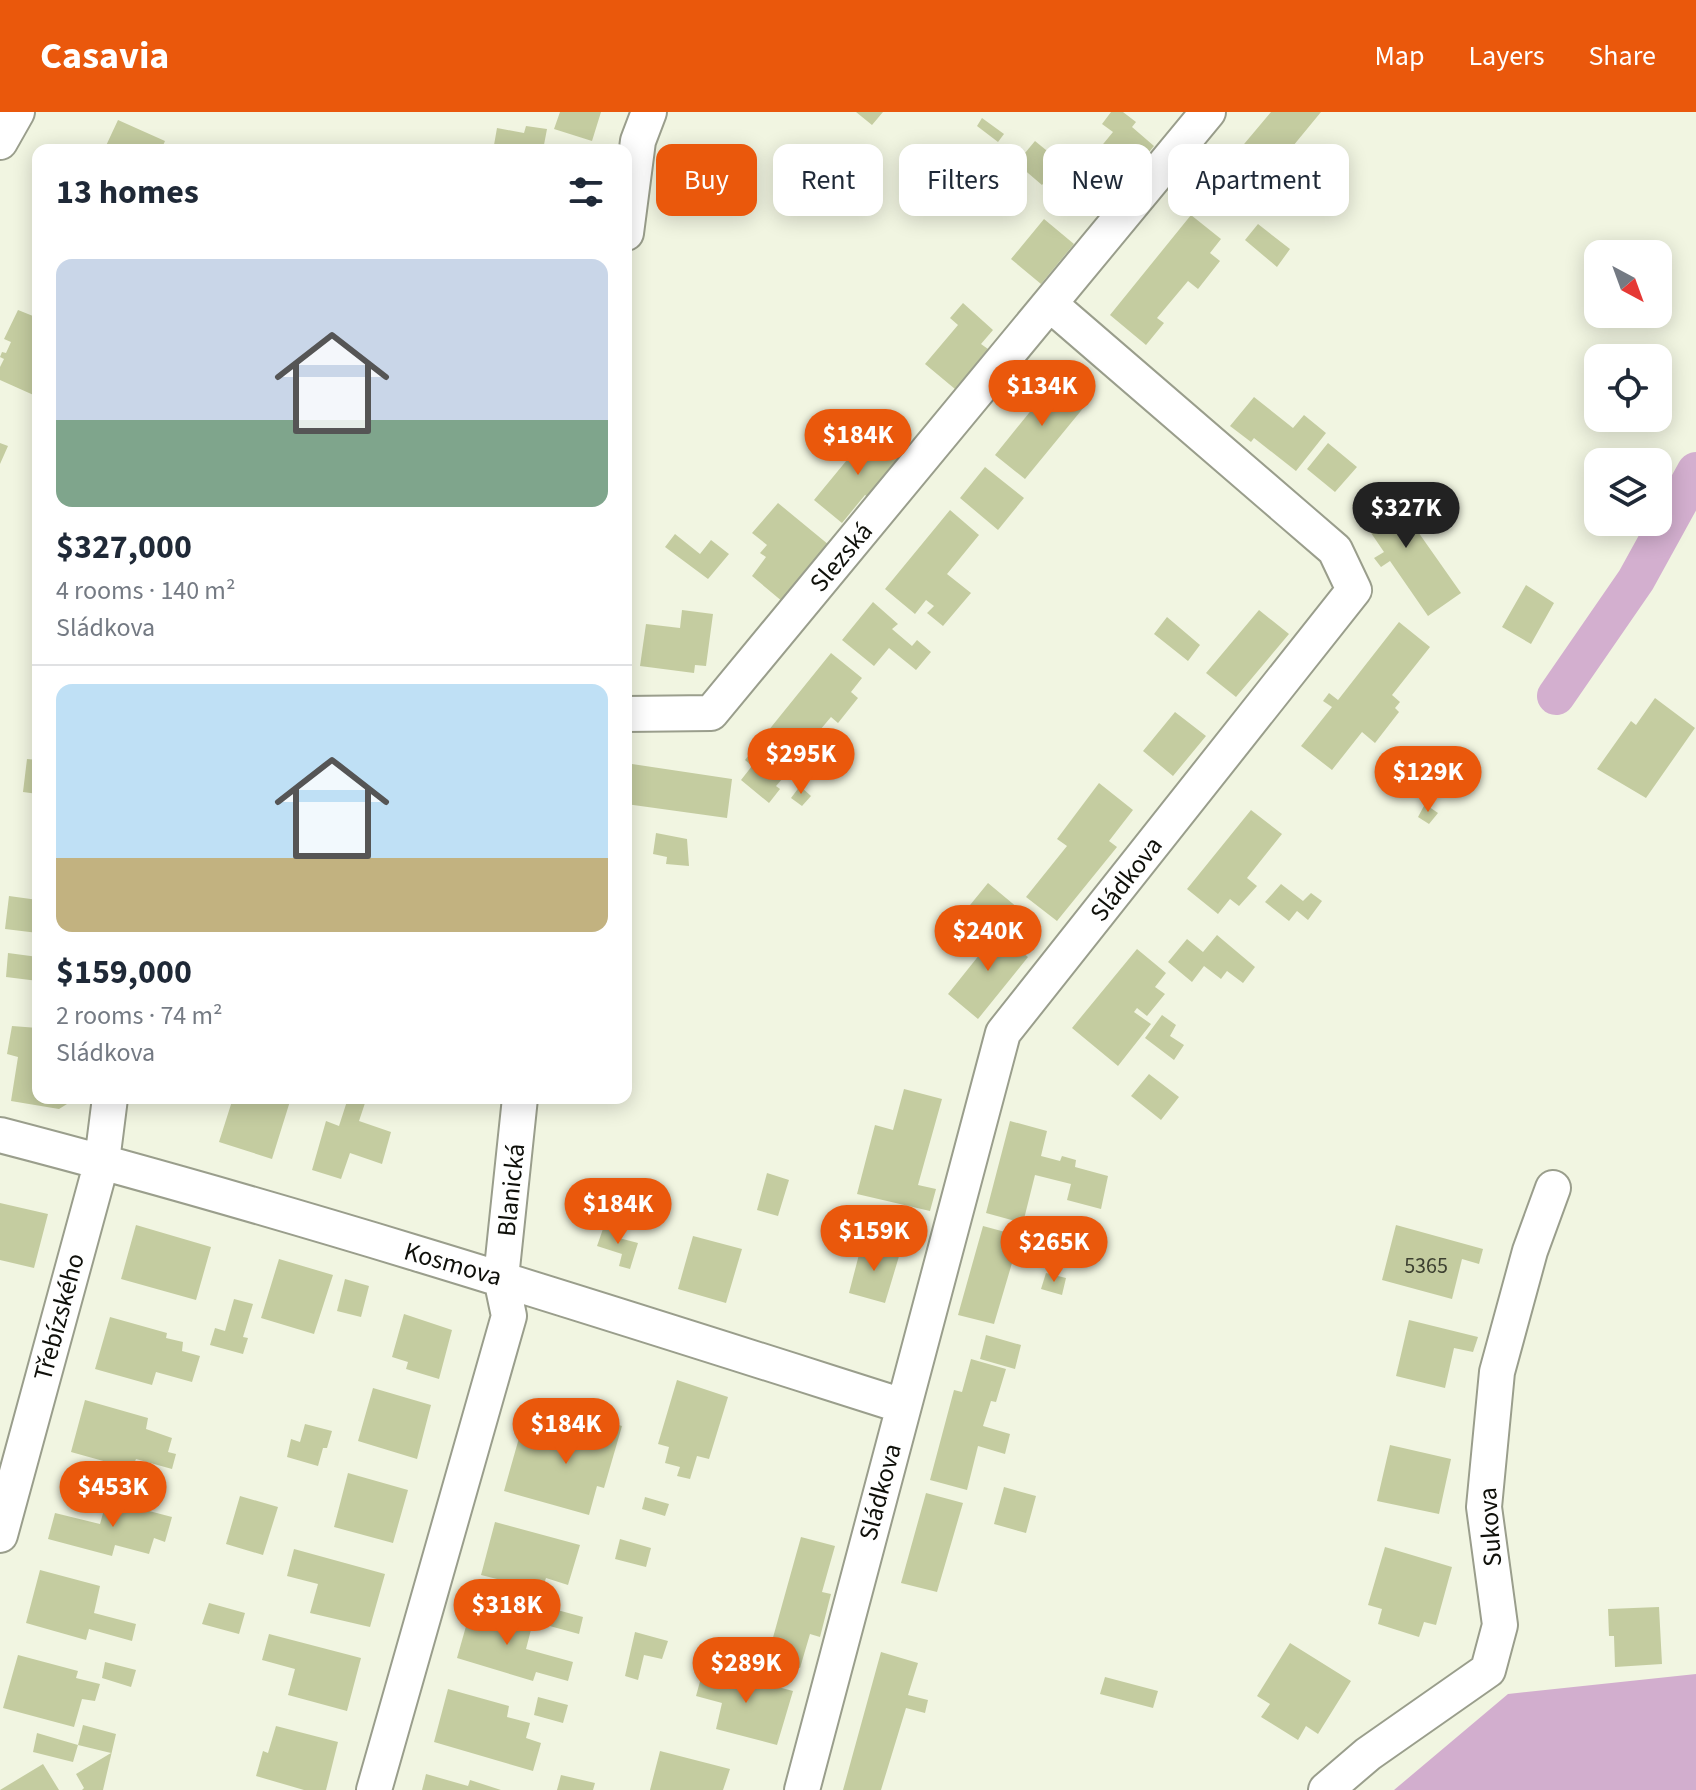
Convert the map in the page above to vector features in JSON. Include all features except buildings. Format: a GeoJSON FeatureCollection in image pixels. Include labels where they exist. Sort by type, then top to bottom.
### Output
{"type":"FeatureCollection","features":[{"type":"Feature","properties":{"kind":"street"},"geometry":{"type":"LineString","coordinates":[[0,142],[17,112]]}},
{"type":"Feature","properties":{"kind":"street"},"geometry":{"type":"LineString","coordinates":[[632,187],[638,141],[649,112]]}},
{"type":"Feature","properties":{"kind":"street","name":"Slezská"},"geometry":{"type":"LineString","coordinates":[[632,714],[711,713],[1208,112]]}},
{"type":"Feature","properties":{"kind":"street","name":"Sládkova"},"geometry":{"type":"LineString","coordinates":[[802,1790],[1003,1033],[1354,590],[1335,550],[1051,305]]}},
{"type":"Feature","properties":{"kind":"street","name":"Třebízského"},"geometry":{"type":"LineString","coordinates":[[0,1535],[102,1161],[109,1104]]}},
{"type":"Feature","properties":{"kind":"street","name":"Blanická"},"geometry":{"type":"LineString","coordinates":[[374,1790],[509,1316],[501,1278],[519,1104]]}},
{"type":"Feature","properties":{"kind":"street","name":"Kosmova"},"geometry":{"type":"LineString","coordinates":[[0,1135],[102,1161],[501,1278],[903,1406]]}},
{"type":"Feature","properties":{"kind":"street","name":"Sukova"},"geometry":{"type":"LineString","coordinates":[[1326,1790],[1368,1754],[1488,1670],[1500,1625],[1484,1507],[1497,1372],[1530,1251],[1553,1188]]}},
{"type":"Feature","properties":{"kind":"shaded area"},"geometry":{"type":"Polygon","coordinates":[[[1696,1674],[1696,1790],[1394,1790],[1508,1694],[1696,1674]]]}},
{"type":"Feature","properties":{"kind":"waterway"},"geometry":{"type":"LineString","coordinates":[[1556,696],[1636,580],[1696,471]]}}]}
